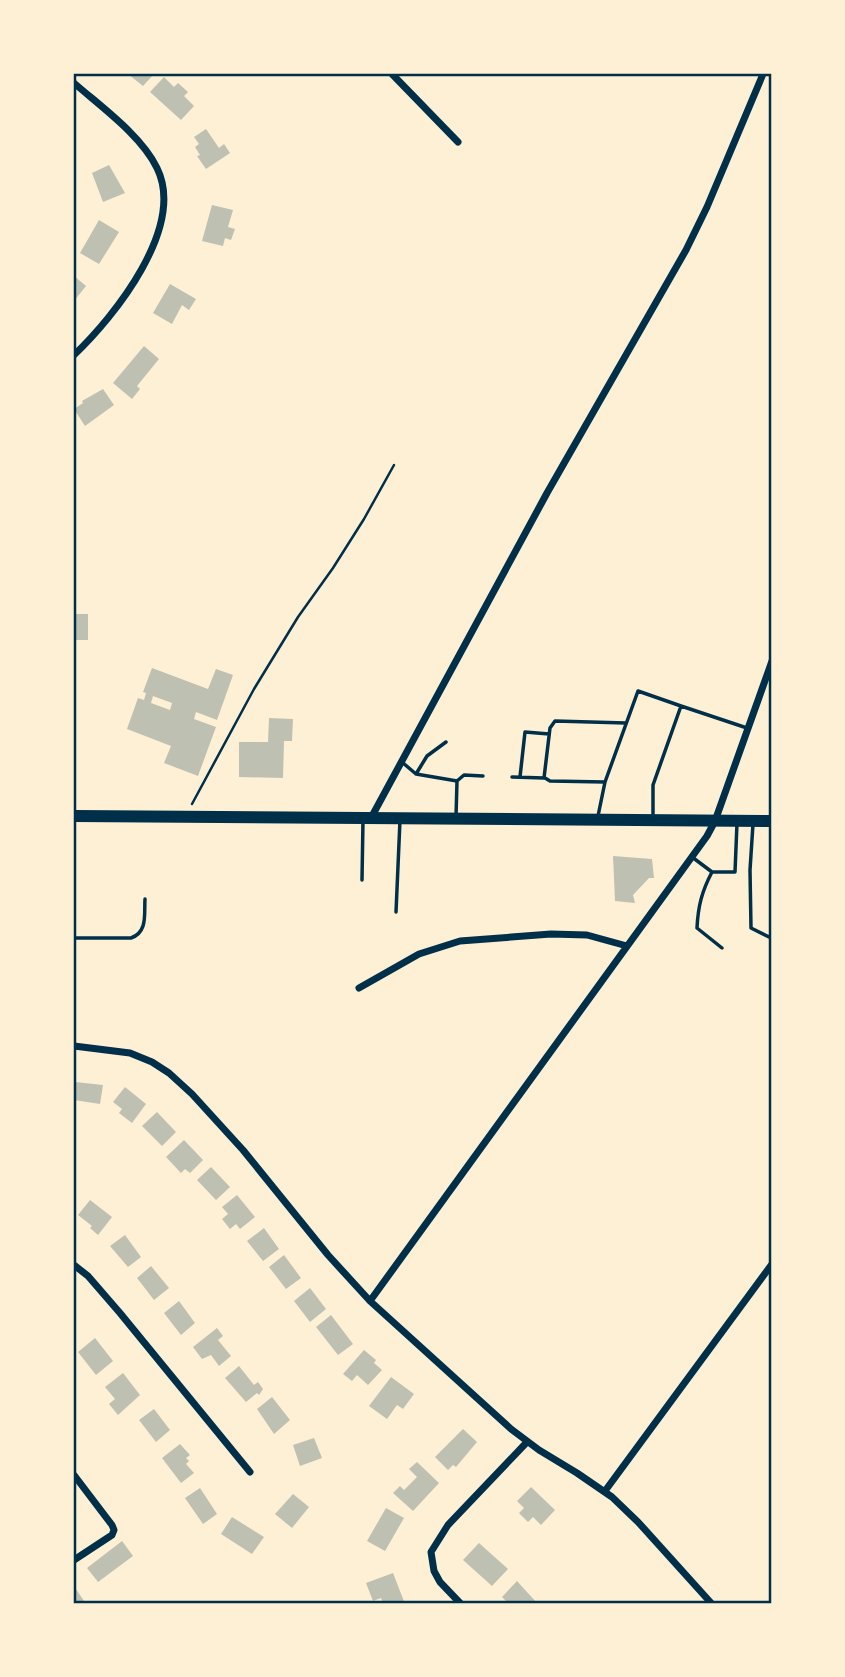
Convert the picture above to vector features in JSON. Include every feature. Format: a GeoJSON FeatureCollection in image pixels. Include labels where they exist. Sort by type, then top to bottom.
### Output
{"type":"FeatureCollection","features":[{"type":"Feature","properties":{"kind":"main road"},"geometry":{"type":"LineString","coordinates":[[74,816],[772,821]]}},
{"type":"Feature","properties":{"kind":"street"},"geometry":{"type":"LineString","coordinates":[[392,74],[458,142]]}},
{"type":"Feature","properties":{"kind":"street"},"geometry":{"type":"LineString","coordinates":[[367,818],[401,761],[547,492],[686,250],[763,74]]}},
{"type":"Feature","properties":{"kind":"street"},"geometry":{"type":"LineString","coordinates":[[74,83],[119,122],[149,155],[157,168],[164,198],[163,214],[148,258],[108,319],[74,355]]}},
{"type":"Feature","properties":{"kind":"street"},"geometry":{"type":"LineString","coordinates":[[370,1301],[692,857],[715,821],[772,661]]}},
{"type":"Feature","properties":{"kind":"street"},"geometry":{"type":"LineString","coordinates":[[359,988],[419,954],[460,941],[563,934],[587,935],[627,946]]}},
{"type":"Feature","properties":{"kind":"street"},"geometry":{"type":"LineString","coordinates":[[74,1046],[130,1053],[169,1073],[243,1150],[328,1255],[370,1301],[527,1442],[605,1491],[638,1522],[712,1604]]}},
{"type":"Feature","properties":{"kind":"street"},"geometry":{"type":"LineString","coordinates":[[605,1491],[772,1264]]}},
{"type":"Feature","properties":{"kind":"street"},"geometry":{"type":"LineString","coordinates":[[74,1265],[88,1276],[120,1313],[250,1472]]}},
{"type":"Feature","properties":{"kind":"street"},"geometry":{"type":"LineString","coordinates":[[461,1604],[433,1571],[431,1552],[448,1525],[527,1442]]}},
{"type":"Feature","properties":{"kind":"street"},"geometry":{"type":"LineString","coordinates":[[74,1475],[114,1530],[112,1535],[74,1560]]}},
{"type":"Feature","properties":{"kind":"lane"},"geometry":{"type":"LineString","coordinates":[[598,818],[605,782],[638,691],[747,728]]}},
{"type":"Feature","properties":{"kind":"lane"},"geometry":{"type":"LineString","coordinates":[[653,820],[653,785],[681,706]]}},
{"type":"Feature","properties":{"kind":"lane"},"geometry":{"type":"LineString","coordinates":[[544,778],[550,728],[555,721],[626,723]]}},
{"type":"Feature","properties":{"kind":"lane"},"geometry":{"type":"LineString","coordinates":[[520,777],[524,732],[549,734]]}},
{"type":"Feature","properties":{"kind":"lane"},"geometry":{"type":"LineString","coordinates":[[416,774],[427,756],[446,742]]}},
{"type":"Feature","properties":{"kind":"lane"},"geometry":{"type":"LineString","coordinates":[[401,761],[416,774],[457,781]]}},
{"type":"Feature","properties":{"kind":"lane"},"geometry":{"type":"LineString","coordinates":[[456,818],[457,781],[464,775],[482,776]]}},
{"type":"Feature","properties":{"kind":"lane"},"geometry":{"type":"LineString","coordinates":[[512,777],[605,782]]}},
{"type":"Feature","properties":{"kind":"lane"},"geometry":{"type":"LineString","coordinates":[[362,880],[367,818]]}},
{"type":"Feature","properties":{"kind":"lane"},"geometry":{"type":"LineString","coordinates":[[396,912],[400,818]]}},
{"type":"Feature","properties":{"kind":"lane"},"geometry":{"type":"LineString","coordinates":[[692,857],[712,872],[735,872],[737,821]]}},
{"type":"Feature","properties":{"kind":"lane"},"geometry":{"type":"LineString","coordinates":[[753,822],[751,928],[769,937],[772,934]]}},
{"type":"Feature","properties":{"kind":"lane"},"geometry":{"type":"LineString","coordinates":[[712,872],[698,909],[697,928],[722,948]]}},
{"type":"Feature","properties":{"kind":"lane"},"geometry":{"type":"LineString","coordinates":[[74,938],[137,936],[144,927],[145,899]]}},
{"type":"Feature","properties":{"kind":"path"},"geometry":{"type":"LineString","coordinates":[[185,816],[254,689],[364,519],[394,465]]}},
{"type":"Feature","properties":{"kind":"building"},"geometry":{"type":"Polygon","coordinates":[[[128,74],[154,74],[143,86],[128,74]]]}},
{"type":"Feature","properties":{"kind":"building"},"geometry":{"type":"Polygon","coordinates":[[[164,77],[174,87],[178,83],[188,92],[184,96],[194,106],[181,120],[150,92],[164,77]]]}},
{"type":"Feature","properties":{"kind":"building"},"geometry":{"type":"Polygon","coordinates":[[[206,129],[219,148],[224,144],[230,153],[206,169],[197,156],[200,155],[195,147],[199,144],[194,137],[206,129]]]}},
{"type":"Feature","properties":{"kind":"building"},"geometry":{"type":"Polygon","coordinates":[[[109,165],[125,193],[103,202],[92,173],[109,165]]]}},
{"type":"Feature","properties":{"kind":"building"},"geometry":{"type":"Polygon","coordinates":[[[212,205],[233,210],[228,227],[235,229],[231,240],[225,238],[223,246],[202,241],[212,205]]]}},
{"type":"Feature","properties":{"kind":"building"},"geometry":{"type":"Polygon","coordinates":[[[99,220],[119,232],[99,264],[80,253],[99,220]]]}},
{"type":"Feature","properties":{"kind":"building"},"geometry":{"type":"Polygon","coordinates":[[[74,276],[86,286],[74,301],[74,276]]]}},
{"type":"Feature","properties":{"kind":"building"},"geometry":{"type":"Polygon","coordinates":[[[170,284],[196,299],[189,310],[182,305],[172,324],[153,313],[170,284]]]}},
{"type":"Feature","properties":{"kind":"building"},"geometry":{"type":"Polygon","coordinates":[[[144,346],[159,359],[137,386],[140,389],[132,399],[113,383],[144,346]]]}},
{"type":"Feature","properties":{"kind":"building"},"geometry":{"type":"Polygon","coordinates":[[[103,389],[114,405],[85,426],[74,409],[103,389]]]}},
{"type":"Feature","properties":{"kind":"building"},"geometry":{"type":"Polygon","coordinates":[[[74,614],[88,614],[88,640],[74,640],[74,614]]]}},
{"type":"Feature","properties":{"kind":"building"},"geometry":{"type":"Polygon","coordinates":[[[152,668],[208,689],[216,669],[233,675],[217,720],[196,712],[194,719],[216,727],[198,776],[164,763],[171,746],[127,729],[138,698],[144,700],[146,693],[143,692],[152,668]],[[153,696],[151,703],[170,710],[172,703],[153,696]]]}},
{"type":"Feature","properties":{"kind":"building"},"geometry":{"type":"Polygon","coordinates":[[[269,718],[293,719],[292,741],[284,741],[283,778],[239,777],[239,742],[268,742],[269,718]]]}},
{"type":"Feature","properties":{"kind":"building"},"geometry":{"type":"Polygon","coordinates":[[[613,856],[652,859],[654,878],[649,878],[633,895],[635,903],[615,901],[613,856]]]}},
{"type":"Feature","properties":{"kind":"building"},"geometry":{"type":"Polygon","coordinates":[[[75,1082],[103,1085],[100,1104],[74,1100],[75,1082]]]}},
{"type":"Feature","properties":{"kind":"building"},"geometry":{"type":"Polygon","coordinates":[[[125,1087],[146,1104],[132,1123],[119,1113],[122,1109],[113,1102],[125,1087]]]}},
{"type":"Feature","properties":{"kind":"building"},"geometry":{"type":"Polygon","coordinates":[[[157,1112],[176,1132],[162,1146],[142,1126],[157,1112]]]}},
{"type":"Feature","properties":{"kind":"building"},"geometry":{"type":"Polygon","coordinates":[[[184,1140],[203,1160],[190,1173],[185,1169],[181,1173],[166,1157],[184,1140]]]}},
{"type":"Feature","properties":{"kind":"building"},"geometry":{"type":"Polygon","coordinates":[[[211,1167],[230,1187],[216,1200],[197,1180],[211,1167]]]}},
{"type":"Feature","properties":{"kind":"building"},"geometry":{"type":"Polygon","coordinates":[[[237,1195],[255,1217],[240,1229],[236,1224],[230,1229],[222,1219],[228,1214],[222,1207],[237,1195]]]}},
{"type":"Feature","properties":{"kind":"building"},"geometry":{"type":"Polygon","coordinates":[[[90,1200],[112,1217],[98,1235],[90,1228],[92,1226],[78,1215],[90,1200]]]}},
{"type":"Feature","properties":{"kind":"building"},"geometry":{"type":"Polygon","coordinates":[[[264,1228],[279,1249],[263,1261],[247,1241],[264,1228]]]}},
{"type":"Feature","properties":{"kind":"building"},"geometry":{"type":"Polygon","coordinates":[[[125,1235],[141,1257],[128,1267],[110,1246],[125,1235]]]}},
{"type":"Feature","properties":{"kind":"building"},"geometry":{"type":"Polygon","coordinates":[[[284,1255],[301,1278],[286,1289],[269,1267],[284,1255]]]}},
{"type":"Feature","properties":{"kind":"building"},"geometry":{"type":"Polygon","coordinates":[[[151,1266],[169,1288],[154,1300],[137,1278],[151,1266]]]}},
{"type":"Feature","properties":{"kind":"building"},"geometry":{"type":"Polygon","coordinates":[[[310,1288],[326,1309],[310,1322],[294,1301],[310,1288]]]}},
{"type":"Feature","properties":{"kind":"building"},"geometry":{"type":"Polygon","coordinates":[[[179,1301],[195,1323],[181,1335],[164,1313],[179,1301]]]}},
{"type":"Feature","properties":{"kind":"building"},"geometry":{"type":"Polygon","coordinates":[[[331,1315],[353,1344],[338,1355],[316,1327],[331,1315]]]}},
{"type":"Feature","properties":{"kind":"building"},"geometry":{"type":"Polygon","coordinates":[[[217,1328],[223,1336],[218,1340],[231,1356],[219,1366],[211,1355],[202,1359],[193,1347],[217,1328]]]}},
{"type":"Feature","properties":{"kind":"building"},"geometry":{"type":"Polygon","coordinates":[[[95,1338],[113,1361],[96,1375],[78,1352],[95,1338]]]}},
{"type":"Feature","properties":{"kind":"building"},"geometry":{"type":"Polygon","coordinates":[[[364,1350],[376,1360],[374,1363],[382,1370],[368,1385],[357,1375],[352,1381],[343,1374],[364,1350]]]}},
{"type":"Feature","properties":{"kind":"building"},"geometry":{"type":"Polygon","coordinates":[[[239,1366],[254,1385],[258,1382],[263,1389],[259,1395],[257,1393],[246,1402],[225,1378],[239,1366]]]}},
{"type":"Feature","properties":{"kind":"building"},"geometry":{"type":"Polygon","coordinates":[[[123,1373],[140,1395],[118,1415],[109,1404],[115,1399],[105,1387],[123,1373]]]}},
{"type":"Feature","properties":{"kind":"building"},"geometry":{"type":"Polygon","coordinates":[[[391,1377],[414,1394],[403,1409],[397,1405],[387,1419],[369,1406],[391,1377]]]}},
{"type":"Feature","properties":{"kind":"building"},"geometry":{"type":"Polygon","coordinates":[[[272,1397],[290,1420],[274,1434],[257,1409],[272,1397]]]}},
{"type":"Feature","properties":{"kind":"building"},"geometry":{"type":"Polygon","coordinates":[[[154,1409],[170,1430],[156,1442],[139,1420],[154,1409]]]}},
{"type":"Feature","properties":{"kind":"building"},"geometry":{"type":"Polygon","coordinates":[[[463,1429],[477,1442],[456,1467],[453,1465],[448,1470],[435,1457],[463,1429]]]}},
{"type":"Feature","properties":{"kind":"building"},"geometry":{"type":"Polygon","coordinates":[[[314,1438],[322,1458],[300,1466],[293,1445],[314,1438]]]}},
{"type":"Feature","properties":{"kind":"building"},"geometry":{"type":"Polygon","coordinates":[[[180,1444],[190,1455],[186,1458],[189,1461],[186,1464],[194,1473],[181,1483],[162,1458],[180,1444]]]}},
{"type":"Feature","properties":{"kind":"building"},"geometry":{"type":"Polygon","coordinates":[[[417,1462],[439,1483],[413,1511],[393,1493],[400,1486],[404,1490],[417,1477],[409,1469],[417,1462]]]}},
{"type":"Feature","properties":{"kind":"building"},"geometry":{"type":"Polygon","coordinates":[[[531,1487],[555,1510],[541,1525],[533,1517],[528,1522],[519,1513],[524,1508],[517,1501],[531,1487]]]}},
{"type":"Feature","properties":{"kind":"building"},"geometry":{"type":"Polygon","coordinates":[[[200,1488],[217,1514],[203,1524],[185,1498],[200,1488]]]}},
{"type":"Feature","properties":{"kind":"building"},"geometry":{"type":"Polygon","coordinates":[[[293,1494],[309,1507],[292,1528],[275,1514],[293,1494]]]}},
{"type":"Feature","properties":{"kind":"building"},"geometry":{"type":"Polygon","coordinates":[[[386,1508],[404,1518],[385,1551],[367,1541],[386,1508]]]}},
{"type":"Feature","properties":{"kind":"building"},"geometry":{"type":"Polygon","coordinates":[[[232,1517],[264,1537],[252,1554],[221,1534],[232,1517]]]}},
{"type":"Feature","properties":{"kind":"building"},"geometry":{"type":"Polygon","coordinates":[[[122,1541],[133,1556],[98,1582],[87,1568],[122,1541]]]}},
{"type":"Feature","properties":{"kind":"building"},"geometry":{"type":"Polygon","coordinates":[[[479,1543],[508,1569],[492,1586],[463,1560],[479,1543]]]}},
{"type":"Feature","properties":{"kind":"building"},"geometry":{"type":"Polygon","coordinates":[[[393,1573],[405,1604],[383,1604],[381,1598],[373,1601],[366,1583],[393,1573]]]}},
{"type":"Feature","properties":{"kind":"building"},"geometry":{"type":"Polygon","coordinates":[[[517,1581],[538,1604],[509,1604],[502,1597],[517,1581]]]}},
{"type":"Feature","properties":{"kind":"building"},"geometry":{"type":"Polygon","coordinates":[[[74,1586],[86,1604],[74,1604],[74,1586]]]}}]}
